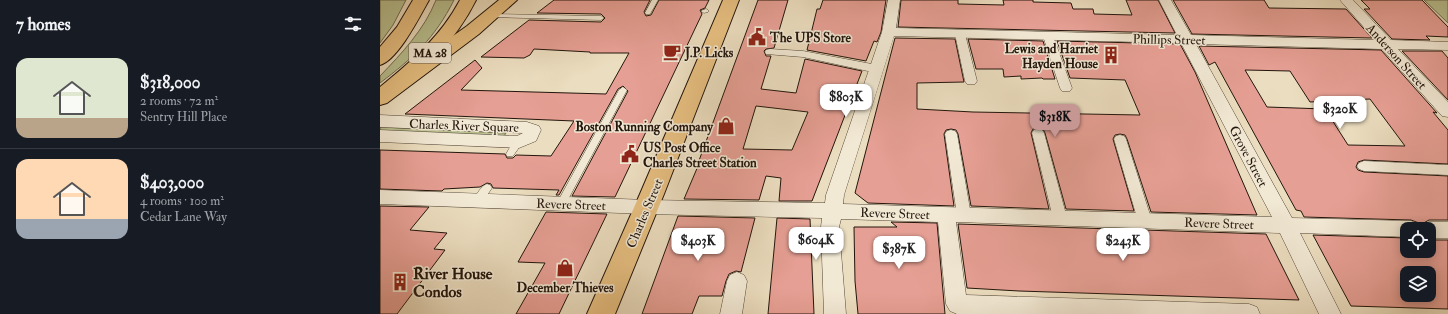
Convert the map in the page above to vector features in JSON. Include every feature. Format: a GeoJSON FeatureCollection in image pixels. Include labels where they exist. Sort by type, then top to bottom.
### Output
{"type":"FeatureCollection","features":[{"type":"Feature","properties":{"kind":"main road","name":"MA 28"},"geometry":{"type":"LineString","coordinates":[[380,59],[405,29],[421,0]]}},
{"type":"Feature","properties":{"kind":"main road","name":"MA 28"},"geometry":{"type":"LineString","coordinates":[[380,98],[440,43],[456,22],[468,0]]}},
{"type":"Feature","properties":{"kind":"main road"},"geometry":{"type":"LineString","coordinates":[[380,98],[490,16],[509,0]]}},
{"type":"Feature","properties":{"kind":"main road","name":"Charles Street"},"geometry":{"type":"LineString","coordinates":[[601,314],[647,207],[731,0]]}},
{"type":"Feature","properties":{"kind":"street"},"geometry":{"type":"LineString","coordinates":[[835,314],[830,227],[835,195],[889,32],[894,0]]}},
{"type":"Feature","properties":{"kind":"street","name":"Grove Street"},"geometry":{"type":"LineString","coordinates":[[1165,0],[1286,225],[1330,314]]}},
{"type":"Feature","properties":{"kind":"street","name":"Anderson Street"},"geometry":{"type":"LineString","coordinates":[[1346,0],[1448,112]]}},
{"type":"Feature","properties":{"kind":"street","name":"Phillips Street"},"geometry":{"type":"LineString","coordinates":[[889,32],[1448,46]]}},
{"type":"Feature","properties":{"kind":"street"},"geometry":{"type":"LineString","coordinates":[[960,34],[971,81]]}},
{"type":"Feature","properties":{"kind":"street"},"geometry":{"type":"LineString","coordinates":[[1048,36],[1066,88]]}},
{"type":"Feature","properties":{"kind":"street"},"geometry":{"type":"LineString","coordinates":[[770,52],[804,54],[877,69]]}},
{"type":"Feature","properties":{"kind":"street","name":"Charles River Square"},"geometry":{"type":"LineString","coordinates":[[380,121],[527,128],[533,130],[530,137],[515,148],[380,136]]}},
{"type":"Feature","properties":{"kind":"street"},"geometry":{"type":"LineString","coordinates":[[1038,133],[1060,218]]}},
{"type":"Feature","properties":{"kind":"street"},"geometry":{"type":"LineString","coordinates":[[951,134],[957,304],[1249,314]]}},
{"type":"Feature","properties":{"kind":"street"},"geometry":{"type":"LineString","coordinates":[[1120,139],[1145,221]]}},
{"type":"Feature","properties":{"kind":"street"},"geometry":{"type":"LineString","coordinates":[[1364,166],[1448,170]]}},
{"type":"Feature","properties":{"kind":"street","name":"Revere Street"},"geometry":{"type":"LineString","coordinates":[[380,197],[482,194],[561,204],[1400,229]]}},
{"type":"Feature","properties":{"kind":"street"},"geometry":{"type":"LineString","coordinates":[[1436,230],[1448,230]]}},
{"type":"Feature","properties":{"kind":"street"},"geometry":{"type":"LineString","coordinates":[[731,314],[737,281]]}},
{"type":"Feature","properties":{"kind":"lane"},"geometry":{"type":"LineString","coordinates":[[651,11],[655,0]]}},
{"type":"Feature","properties":{"kind":"lane"},"geometry":{"type":"LineString","coordinates":[[490,16],[601,18]]}},
{"type":"Feature","properties":{"kind":"lane"},"geometry":{"type":"LineString","coordinates":[[561,204],[623,90]]}},
{"type":"Feature","properties":{"kind":"green space"},"geometry":{"type":"Polygon","coordinates":[[[380,0],[406,0],[393,25],[380,43],[380,0]]]}},
{"type":"Feature","properties":{"kind":"green space"},"geometry":{"type":"Polygon","coordinates":[[[436,0],[454,0],[431,36],[413,56],[380,83],[380,76],[419,31],[436,0]]]}},
{"type":"Feature","properties":{"kind":"green space"},"geometry":{"type":"Polygon","coordinates":[[[1424,0],[1448,0],[1448,23],[1424,0]]]}},
{"type":"Feature","properties":{"kind":"green space"},"geometry":{"type":"Polygon","coordinates":[[[380,127],[506,133],[504,136],[380,131],[380,127]]]}},
{"type":"Feature","properties":{"kind":"building"},"geometry":{"type":"Polygon","coordinates":[[[554,0],[650,0],[644,12],[646,16],[651,15],[659,0],[709,0],[705,8],[700,10],[702,14],[615,197],[572,196],[628,91],[623,86],[618,89],[559,195],[556,195],[559,190],[493,188],[491,184],[487,183],[480,187],[444,189],[442,191],[380,189],[380,150],[505,154],[507,158],[513,158],[516,155],[551,156],[574,121],[405,114],[475,60],[482,68],[461,90],[606,94],[629,53],[590,53],[534,49],[530,55],[524,58],[481,57],[529,20],[601,22],[605,18],[601,14],[537,13],[554,0]]]}},
{"type":"Feature","properties":{"kind":"building"},"geometry":{"type":"Polygon","coordinates":[[[758,0],[788,0],[774,48],[766,49],[764,51],[766,56],[771,56],[761,89],[796,93],[805,59],[862,71],[812,201],[779,201],[781,178],[766,176],[759,200],[684,199],[758,0]],[[756,106],[743,149],[792,150],[808,112],[756,106]]]}},
{"type":"Feature","properties":{"kind":"building"},"geometry":{"type":"Polygon","coordinates":[[[823,0],[886,0],[881,32],[877,42],[874,41],[866,61],[807,50],[817,9],[820,9],[823,0]]]}},
{"type":"Feature","properties":{"kind":"building"},"geometry":{"type":"Polygon","coordinates":[[[901,0],[958,0],[958,4],[1004,5],[1003,0],[1033,0],[1033,2],[1071,3],[1073,9],[1093,9],[1094,14],[1132,15],[1126,0],[1158,0],[1175,33],[898,27],[901,0]]]}},
{"type":"Feature","properties":{"kind":"building"},"geometry":{"type":"Polygon","coordinates":[[[1173,0],[1264,0],[1269,8],[1346,9],[1372,38],[1192,34],[1173,0]]]}},
{"type":"Feature","properties":{"kind":"building"},"geometry":{"type":"Polygon","coordinates":[[[1361,0],[1422,0],[1448,27],[1448,37],[1426,36],[1430,40],[1392,39],[1364,9],[1370,9],[1361,0]]]}},
{"type":"Feature","properties":{"kind":"building"},"geometry":{"type":"Polygon","coordinates":[[[895,38],[955,39],[964,82],[917,83],[917,109],[973,112],[1140,115],[1125,80],[1070,78],[1057,41],[1180,44],[1195,72],[1257,215],[1151,212],[1127,139],[1125,135],[1120,134],[1115,135],[1113,139],[1134,211],[1066,209],[1045,133],[1043,129],[1038,128],[1033,129],[1031,133],[1049,209],[971,206],[958,134],[956,130],[951,129],[946,130],[944,134],[954,206],[868,203],[855,193],[895,38]]]}},
{"type":"Feature","properties":{"kind":"building"},"geometry":{"type":"Polygon","coordinates":[[[968,39],[1043,41],[1055,79],[1021,79],[1021,76],[1004,77],[1003,69],[976,69],[968,39]]]}},
{"type":"Feature","properties":{"kind":"building"},"geometry":{"type":"Polygon","coordinates":[[[1199,46],[1381,50],[1437,113],[1433,112],[1448,130],[1448,164],[1364,160],[1358,162],[1356,167],[1358,170],[1364,172],[1448,176],[1448,220],[1416,222],[1411,220],[1304,217],[1301,211],[1296,210],[1215,62],[1209,65],[1199,46]],[[1245,70],[1267,107],[1325,109],[1348,145],[1405,146],[1370,99],[1310,102],[1290,71],[1245,70]]]}},
{"type":"Feature","properties":{"kind":"building"},"geometry":{"type":"Polygon","coordinates":[[[1402,51],[1442,51],[1448,58],[1448,100],[1402,51]]]}},
{"type":"Feature","properties":{"kind":"building","name":"River House Condos"},"geometry":{"type":"Polygon","coordinates":[[[380,206],[429,207],[410,230],[447,233],[434,249],[445,250],[397,314],[380,314],[380,206]]]}},
{"type":"Feature","properties":{"kind":"building"},"geometry":{"type":"Polygon","coordinates":[[[546,212],[607,214],[559,314],[516,314],[545,263],[518,262],[546,212]]]}},
{"type":"Feature","properties":{"kind":"building"},"geometry":{"type":"Polygon","coordinates":[[[678,216],[755,218],[741,272],[736,271],[729,274],[722,296],[699,296],[692,314],[642,314],[678,216]]]}},
{"type":"Feature","properties":{"kind":"building"},"geometry":{"type":"Polygon","coordinates":[[[777,218],[810,219],[814,314],[768,314],[777,218]]]}},
{"type":"Feature","properties":{"kind":"building"},"geometry":{"type":"Polygon","coordinates":[[[891,222],[937,223],[945,314],[858,314],[855,281],[854,227],[897,227],[891,222]]]}},
{"type":"Feature","properties":{"kind":"building"},"geometry":{"type":"Polygon","coordinates":[[[958,224],[1266,234],[1299,300],[967,288],[958,224]]]}},
{"type":"Feature","properties":{"kind":"building"},"geometry":{"type":"Polygon","coordinates":[[[1313,235],[1400,238],[1400,258],[1436,258],[1436,240],[1448,240],[1448,309],[1351,306],[1313,235]]]}},
{"type":"Feature","properties":{"kind":"place","name":"The UPS Store"},"geometry":{"type":"Point","coordinates":[757,37]}},
{"type":"Feature","properties":{"kind":"place","name":"J.P. Licks"},"geometry":{"type":"Point","coordinates":[672,52]}},
{"type":"Feature","properties":{"kind":"place","name":"Lewis and Harriet Hayden House"},"geometry":{"type":"Point","coordinates":[1111,55]}},
{"type":"Feature","properties":{"kind":"place","name":"Boston Running Company"},"geometry":{"type":"Point","coordinates":[726,126]}},
{"type":"Feature","properties":{"kind":"place","name":"US Post Office Charles Street Station"},"geometry":{"type":"Point","coordinates":[630,154]}},
{"type":"Feature","properties":{"kind":"place","name":"December Thieves"},"geometry":{"type":"Point","coordinates":[565,268]}},
{"type":"Feature","properties":{"kind":"place","name":"River House Condos"},"geometry":{"type":"Point","coordinates":[400,282]}}]}
